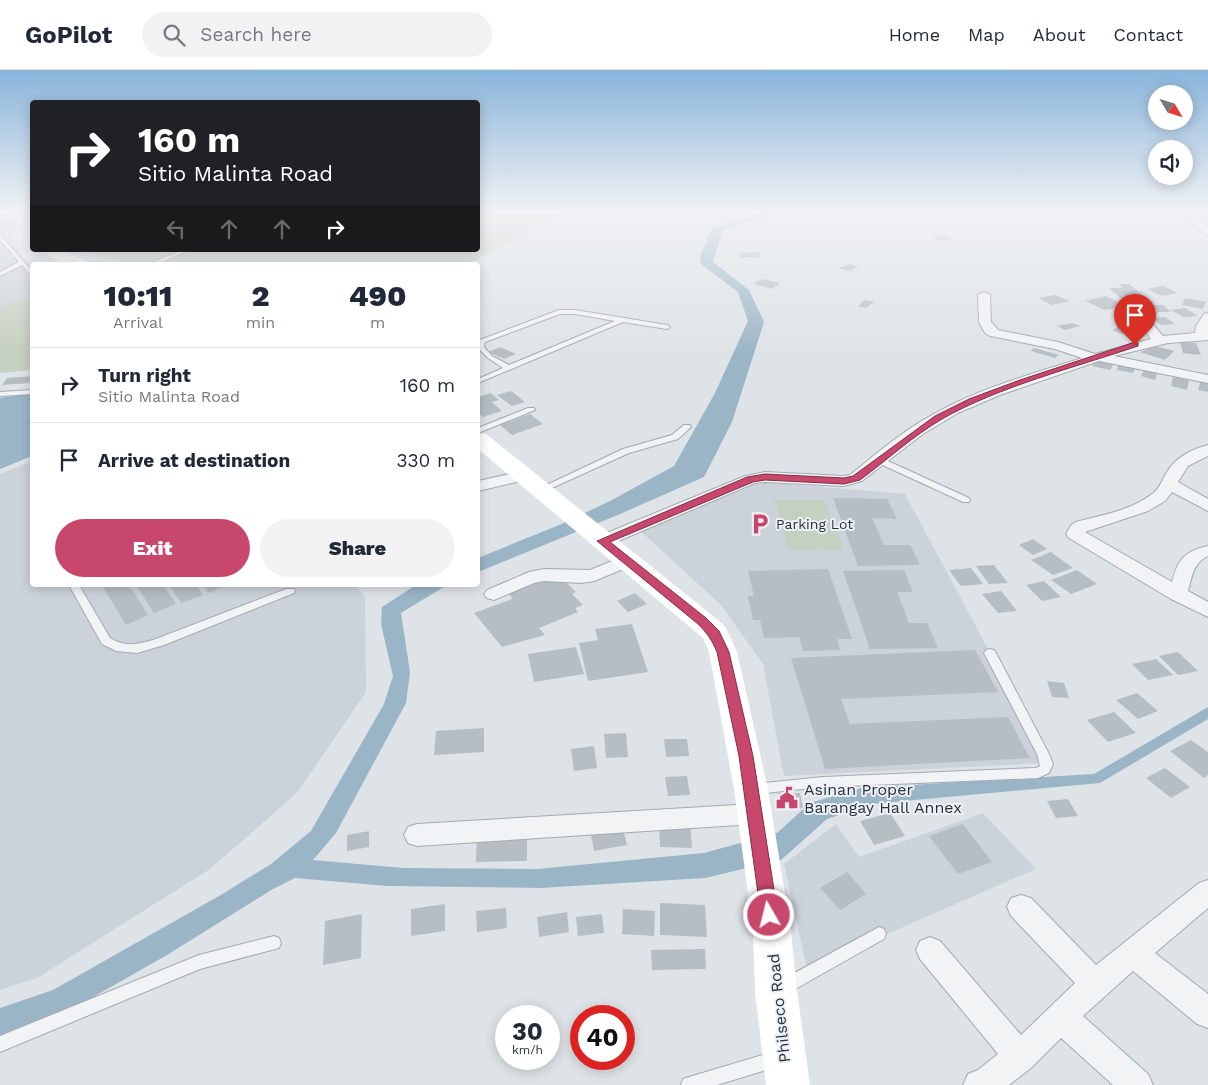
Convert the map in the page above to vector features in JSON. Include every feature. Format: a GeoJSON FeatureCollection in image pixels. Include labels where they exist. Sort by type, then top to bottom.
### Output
{"type":"FeatureCollection","features":[{"type":"Feature","properties":{"kind":"street"},"geometry":{"type":"LineString","coordinates":[[984,295],[984,322],[988,330],[994,334],[1058,346],[1096,357],[1208,380]]}},
{"type":"Feature","properties":{"kind":"street"},"geometry":{"type":"LineString","coordinates":[[1147,305],[1151,311],[1144,321],[1159,340]]}},
{"type":"Feature","properties":{"kind":"street"},"geometry":{"type":"LineString","coordinates":[[600,539],[750,479],[765,477],[844,482],[856,478],[938,418],[972,401],[1135,345],[1159,340],[1205,336],[1202,326],[1208,317]]}},
{"type":"Feature","properties":{"kind":"street"},"geometry":{"type":"LineString","coordinates":[[480,441],[531,483]]}},
{"type":"Feature","properties":{"kind":"street"},"geometry":{"type":"LineString","coordinates":[[1208,465],[1201,454],[1179,466],[1170,484],[1160,497],[1153,502],[1141,508],[1082,526],[1077,529],[1075,534],[1208,612]]}},
{"type":"Feature","properties":{"kind":"street"},"geometry":{"type":"LineString","coordinates":[[480,486],[531,483]]}},
{"type":"Feature","properties":{"kind":"street","name":"Philseco Road"},"geometry":{"type":"LineString","coordinates":[[531,483],[687,609],[715,634],[723,652],[754,812],[772,932],[776,991],[786,1071]]}},
{"type":"Feature","properties":{"kind":"street"},"geometry":{"type":"LineString","coordinates":[[1170,484],[1208,506]]}},
{"type":"Feature","properties":{"kind":"street"},"geometry":{"type":"LineString","coordinates":[[1178,595],[1186,564],[1194,555],[1208,551]]}},
{"type":"Feature","properties":{"kind":"street"},"geometry":{"type":"LineString","coordinates":[[494,594],[529,578],[544,574],[581,577],[594,575],[627,561]]}},
{"type":"Feature","properties":{"kind":"street"},"geometry":{"type":"LineString","coordinates":[[417,835],[754,812]]}},
{"type":"Feature","properties":{"kind":"street"},"geometry":{"type":"LineString","coordinates":[[984,1084],[1020,1057],[1095,984],[1206,896]]}},
{"type":"Feature","properties":{"kind":"street"},"geometry":{"type":"LineString","coordinates":[[1021,907],[1095,984]]}},
{"type":"Feature","properties":{"kind":"street"},"geometry":{"type":"LineString","coordinates":[[930,950],[1020,1057]]}},
{"type":"Feature","properties":{"kind":"street"},"geometry":{"type":"LineString","coordinates":[[1133,953],[1208,1013]]}},
{"type":"Feature","properties":{"kind":"street"},"geometry":{"type":"LineString","coordinates":[[1061,1017],[1137,1085]]}},
{"type":"Feature","properties":{"kind":"lane"},"geometry":{"type":"LineString","coordinates":[[18,258],[30,272]]}},
{"type":"Feature","properties":{"kind":"lane"},"geometry":{"type":"LineString","coordinates":[[0,274],[22,263]]}},
{"type":"Feature","properties":{"kind":"lane"},"geometry":{"type":"LineString","coordinates":[[509,368],[484,352],[480,346],[482,341],[559,312],[576,312],[667,327]]}},
{"type":"Feature","properties":{"kind":"lane"},"geometry":{"type":"LineString","coordinates":[[480,380],[622,320]]}},
{"type":"Feature","properties":{"kind":"lane"},"geometry":{"type":"LineString","coordinates":[[0,394],[30,392]]}},
{"type":"Feature","properties":{"kind":"lane"},"geometry":{"type":"LineString","coordinates":[[480,430],[531,410]]}},
{"type":"Feature","properties":{"kind":"lane"},"geometry":{"type":"LineString","coordinates":[[531,483],[626,451],[675,437],[688,427]]}},
{"type":"Feature","properties":{"kind":"lane"},"geometry":{"type":"LineString","coordinates":[[879,460],[966,500]]}},
{"type":"Feature","properties":{"kind":"lane"},"geometry":{"type":"LineString","coordinates":[[75,587],[106,641],[116,647],[137,648],[160,642],[290,591]]}},
{"type":"Feature","properties":{"kind":"lane"},"geometry":{"type":"LineString","coordinates":[[754,812],[823,782],[1038,773],[1045,769],[1046,764],[1043,754],[990,653]]}},
{"type":"Feature","properties":{"kind":"lane"},"geometry":{"type":"LineString","coordinates":[[776,991],[879,934]]}},
{"type":"Feature","properties":{"kind":"lane"},"geometry":{"type":"LineString","coordinates":[[0,1044],[199,962],[274,943]]}},
{"type":"Feature","properties":{"kind":"lane"},"geometry":{"type":"LineString","coordinates":[[689,1085],[786,1071]]}},
{"type":"Feature","properties":{"kind":"shaded area"},"geometry":{"type":"Polygon","coordinates":[[[0,258],[24,258],[30,263],[30,298],[0,306],[0,258]]]}},
{"type":"Feature","properties":{"kind":"shaded area"},"geometry":{"type":"Polygon","coordinates":[[[30,462],[30,587],[357,587],[365,597],[366,692],[297,793],[210,869],[37,978],[0,990],[0,474],[30,462]]]}},
{"type":"Feature","properties":{"kind":"shaded area"},"geometry":{"type":"Polygon","coordinates":[[[753,481],[905,494],[1049,763],[784,776],[763,664],[721,605],[636,527],[753,481]]]}},
{"type":"Feature","properties":{"kind":"shaded area"},"geometry":{"type":"Polygon","coordinates":[[[983,813],[1036,869],[807,969],[784,864],[836,824],[859,857],[983,813]]]}},
{"type":"Feature","properties":{"kind":"green space"},"geometry":{"type":"Polygon","coordinates":[[[107,258],[479,258],[472,262],[119,262],[107,258]]]}},
{"type":"Feature","properties":{"kind":"green space"},"geometry":{"type":"Polygon","coordinates":[[[30,298],[30,370],[0,373],[0,306],[30,298]]]}},
{"type":"Feature","properties":{"kind":"green space"},"geometry":{"type":"Polygon","coordinates":[[[775,500],[824,500],[843,549],[789,550],[775,500]]]}},
{"type":"Feature","properties":{"kind":"water"},"geometry":{"type":"Polygon","coordinates":[[[700,258],[714,258],[713,262],[749,290],[764,322],[732,422],[704,477],[620,514],[480,571],[480,557],[564,523],[612,500],[674,466],[715,393],[748,321],[738,292],[701,264],[700,258]]]}},
{"type":"Feature","properties":{"kind":"water"},"geometry":{"type":"Polygon","coordinates":[[[30,393],[30,457],[0,469],[0,398],[30,393]]]}},
{"type":"Feature","properties":{"kind":"water"},"geometry":{"type":"Polygon","coordinates":[[[413,587],[444,587],[401,613],[410,672],[406,703],[336,833],[313,860],[403,868],[537,869],[704,853],[777,833],[810,803],[861,788],[1094,774],[1208,707],[1208,719],[1100,783],[872,804],[827,819],[781,860],[705,878],[541,888],[388,886],[295,878],[273,889],[167,955],[60,1016],[0,1038],[0,1008],[53,990],[219,896],[271,864],[311,831],[384,704],[393,676],[381,624],[382,607],[413,587]]]}},
{"type":"Feature","properties":{"kind":"building"},"geometry":{"type":"Polygon","coordinates":[[[850,264],[859,267],[848,271],[839,268],[850,264]]]}},
{"type":"Feature","properties":{"kind":"building"},"geometry":{"type":"Polygon","coordinates":[[[762,279],[780,283],[772,289],[754,284],[762,279]]]}},
{"type":"Feature","properties":{"kind":"building"},"geometry":{"type":"Polygon","coordinates":[[[1118,284],[1129,284],[1150,301],[1124,301],[1109,288],[1123,288],[1118,284]]]}},
{"type":"Feature","properties":{"kind":"building"},"geometry":{"type":"Polygon","coordinates":[[[1163,286],[1178,293],[1162,296],[1147,289],[1163,286]]]}},
{"type":"Feature","properties":{"kind":"building"},"geometry":{"type":"Polygon","coordinates":[[[1055,295],[1069,301],[1052,305],[1038,298],[1055,295]]]}},
{"type":"Feature","properties":{"kind":"building"},"geometry":{"type":"Polygon","coordinates":[[[1106,296],[1127,306],[1105,310],[1085,301],[1106,296]]]}},
{"type":"Feature","properties":{"kind":"building"},"geometry":{"type":"Polygon","coordinates":[[[1185,298],[1206,302],[1203,309],[1182,305],[1185,298]]]}},
{"type":"Feature","properties":{"kind":"building"},"geometry":{"type":"Polygon","coordinates":[[[865,300],[874,302],[866,308],[858,306],[865,300]]]}},
{"type":"Feature","properties":{"kind":"building"},"geometry":{"type":"Polygon","coordinates":[[[1149,305],[1163,305],[1171,312],[1157,312],[1149,305]]]}},
{"type":"Feature","properties":{"kind":"building"},"geometry":{"type":"Polygon","coordinates":[[[1185,308],[1198,316],[1184,317],[1170,310],[1185,308]]]}},
{"type":"Feature","properties":{"kind":"building"},"geometry":{"type":"Polygon","coordinates":[[[1165,317],[1175,324],[1161,325],[1151,318],[1165,317]]]}},
{"type":"Feature","properties":{"kind":"building"},"geometry":{"type":"Polygon","coordinates":[[[1072,323],[1080,326],[1065,330],[1057,326],[1072,323]]]}},
{"type":"Feature","properties":{"kind":"building"},"geometry":{"type":"Polygon","coordinates":[[[1120,326],[1131,330],[1123,334],[1112,330],[1120,326]]]}},
{"type":"Feature","properties":{"kind":"building"},"geometry":{"type":"Polygon","coordinates":[[[1180,342],[1196,343],[1201,355],[1183,353],[1180,342]]]}},
{"type":"Feature","properties":{"kind":"building"},"geometry":{"type":"Polygon","coordinates":[[[1155,346],[1174,351],[1165,360],[1140,352],[1155,346]]]}},
{"type":"Feature","properties":{"kind":"building"},"geometry":{"type":"Polygon","coordinates":[[[500,347],[516,354],[504,359],[488,352],[500,347]]]}},
{"type":"Feature","properties":{"kind":"building"},"geometry":{"type":"Polygon","coordinates":[[[1034,348],[1059,355],[1055,358],[1031,351],[1034,348]]]}},
{"type":"Feature","properties":{"kind":"building"},"geometry":{"type":"Polygon","coordinates":[[[1096,359],[1114,363],[1110,370],[1092,366],[1096,359]]]}},
{"type":"Feature","properties":{"kind":"building"},"geometry":{"type":"Polygon","coordinates":[[[1119,364],[1136,367],[1133,373],[1117,370],[1119,364]]]}},
{"type":"Feature","properties":{"kind":"building"},"geometry":{"type":"Polygon","coordinates":[[[1145,368],[1158,371],[1155,380],[1141,376],[1145,368]]]}},
{"type":"Feature","properties":{"kind":"building"},"geometry":{"type":"Polygon","coordinates":[[[30,376],[30,381],[29,383],[2,385],[7,378],[30,376]]]}},
{"type":"Feature","properties":{"kind":"building"},"geometry":{"type":"Polygon","coordinates":[[[1173,377],[1189,380],[1187,390],[1171,386],[1173,377]]]}},
{"type":"Feature","properties":{"kind":"building"},"geometry":{"type":"Polygon","coordinates":[[[1201,379],[1208,380],[1208,392],[1198,390],[1201,379]]]}},
{"type":"Feature","properties":{"kind":"building"},"geometry":{"type":"Polygon","coordinates":[[[511,391],[525,402],[512,406],[497,395],[511,391]]]}},
{"type":"Feature","properties":{"kind":"building"},"geometry":{"type":"Polygon","coordinates":[[[491,393],[499,400],[492,402],[502,411],[483,417],[480,415],[480,396],[491,393]]]}},
{"type":"Feature","properties":{"kind":"building"},"geometry":{"type":"Polygon","coordinates":[[[530,414],[543,424],[512,435],[500,425],[530,414]]]}},
{"type":"Feature","properties":{"kind":"building"},"geometry":{"type":"Polygon","coordinates":[[[833,498],[887,499],[897,519],[872,518],[884,545],[910,545],[920,565],[858,566],[833,498]]]}},
{"type":"Feature","properties":{"kind":"building"},"geometry":{"type":"Polygon","coordinates":[[[1033,539],[1047,549],[1033,555],[1019,545],[1033,539]]]}},
{"type":"Feature","properties":{"kind":"building"},"geometry":{"type":"Polygon","coordinates":[[[1051,552],[1073,568],[1053,575],[1031,560],[1051,552]]]}},
{"type":"Feature","properties":{"kind":"building"},"geometry":{"type":"Polygon","coordinates":[[[994,565],[1008,583],[989,584],[976,566],[994,565]]]}},
{"type":"Feature","properties":{"kind":"building"},"geometry":{"type":"Polygon","coordinates":[[[971,568],[983,584],[961,586],[949,570],[971,568]]]}},
{"type":"Feature","properties":{"kind":"building"},"geometry":{"type":"Polygon","coordinates":[[[828,569],[852,639],[837,639],[840,650],[803,651],[799,637],[764,638],[760,620],[753,620],[748,596],[754,596],[748,571],[828,569]]]}},
{"type":"Feature","properties":{"kind":"building"},"geometry":{"type":"Polygon","coordinates":[[[904,570],[913,592],[897,592],[909,623],[927,623],[938,648],[870,649],[843,571],[904,570]]]}},
{"type":"Feature","properties":{"kind":"building"},"geometry":{"type":"Polygon","coordinates":[[[1077,570],[1097,584],[1071,594],[1051,580],[1077,570]]]}},
{"type":"Feature","properties":{"kind":"building"},"geometry":{"type":"Polygon","coordinates":[[[557,577],[563,583],[566,582],[576,592],[572,594],[583,605],[575,608],[578,612],[539,628],[545,635],[502,647],[474,613],[512,599],[508,590],[557,577]]]}},
{"type":"Feature","properties":{"kind":"building"},"geometry":{"type":"Polygon","coordinates":[[[1044,581],[1061,597],[1042,601],[1026,585],[1044,581]]]}},
{"type":"Feature","properties":{"kind":"building"},"geometry":{"type":"Polygon","coordinates":[[[103,587],[130,587],[148,615],[126,625],[103,587]]]}},
{"type":"Feature","properties":{"kind":"building"},"geometry":{"type":"Polygon","coordinates":[[[137,587],[164,587],[176,604],[154,613],[137,587]]]}},
{"type":"Feature","properties":{"kind":"building"},"geometry":{"type":"Polygon","coordinates":[[[170,587],[197,587],[203,595],[181,603],[170,587]]]}},
{"type":"Feature","properties":{"kind":"building"},"geometry":{"type":"Polygon","coordinates":[[[204,587],[222,587],[209,593],[204,587]]]}},
{"type":"Feature","properties":{"kind":"building"},"geometry":{"type":"Polygon","coordinates":[[[1001,591],[1017,611],[998,613],[982,594],[1001,591]]]}},
{"type":"Feature","properties":{"kind":"building"},"geometry":{"type":"Polygon","coordinates":[[[635,593],[647,604],[628,612],[617,601],[635,593]]]}},
{"type":"Feature","properties":{"kind":"building"},"geometry":{"type":"Polygon","coordinates":[[[632,624],[648,672],[588,681],[579,643],[598,640],[595,629],[632,624]]]}},
{"type":"Feature","properties":{"kind":"building"},"geometry":{"type":"Polygon","coordinates":[[[576,647],[584,674],[534,682],[528,654],[576,647]]]}},
{"type":"Feature","properties":{"kind":"building"},"geometry":{"type":"Polygon","coordinates":[[[975,650],[998,692],[841,699],[850,724],[1008,717],[1030,758],[825,769],[791,658],[975,650]]]}},
{"type":"Feature","properties":{"kind":"building"},"geometry":{"type":"Polygon","coordinates":[[[1178,652],[1198,671],[1178,675],[1159,656],[1178,652]]]}},
{"type":"Feature","properties":{"kind":"building"},"geometry":{"type":"Polygon","coordinates":[[[1156,659],[1173,675],[1148,680],[1132,664],[1156,659]]]}},
{"type":"Feature","properties":{"kind":"building"},"geometry":{"type":"Polygon","coordinates":[[[1047,681],[1064,683],[1069,698],[1052,697],[1047,681]]]}},
{"type":"Feature","properties":{"kind":"building"},"geometry":{"type":"Polygon","coordinates":[[[1137,693],[1158,711],[1138,719],[1116,700],[1137,693]]]}},
{"type":"Feature","properties":{"kind":"building"},"geometry":{"type":"Polygon","coordinates":[[[1114,712],[1136,733],[1108,742],[1087,720],[1114,712]]]}},
{"type":"Feature","properties":{"kind":"building"},"geometry":{"type":"Polygon","coordinates":[[[484,728],[484,752],[434,755],[436,731],[484,728]]]}},
{"type":"Feature","properties":{"kind":"building"},"geometry":{"type":"Polygon","coordinates":[[[626,733],[628,757],[606,758],[604,734],[626,733]]]}},
{"type":"Feature","properties":{"kind":"building"},"geometry":{"type":"Polygon","coordinates":[[[664,739],[687,739],[689,756],[666,757],[664,739]]]}},
{"type":"Feature","properties":{"kind":"building"},"geometry":{"type":"Polygon","coordinates":[[[1191,740],[1208,752],[1208,775],[1204,778],[1170,751],[1191,740]]]}},
{"type":"Feature","properties":{"kind":"building"},"geometry":{"type":"Polygon","coordinates":[[[594,746],[597,768],[574,771],[571,749],[594,746]]]}},
{"type":"Feature","properties":{"kind":"building"},"geometry":{"type":"Polygon","coordinates":[[[1165,768],[1190,787],[1171,798],[1146,778],[1165,768]]]}},
{"type":"Feature","properties":{"kind":"building"},"geometry":{"type":"Polygon","coordinates":[[[687,776],[690,795],[668,796],[665,777],[687,776]]]}},
{"type":"Feature","properties":{"kind":"building"},"geometry":{"type":"Polygon","coordinates":[[[778,793],[800,793],[803,808],[781,809],[778,793]]]}},
{"type":"Feature","properties":{"kind":"building"},"geometry":{"type":"Polygon","coordinates":[[[1068,799],[1078,816],[1056,818],[1047,801],[1068,799]]]}},
{"type":"Feature","properties":{"kind":"building"},"geometry":{"type":"Polygon","coordinates":[[[890,813],[905,836],[874,845],[860,821],[890,813]]]}},
{"type":"Feature","properties":{"kind":"building"},"geometry":{"type":"Polygon","coordinates":[[[659,821],[690,822],[692,848],[660,847],[659,821]]]}},
{"type":"Feature","properties":{"kind":"building"},"geometry":{"type":"Polygon","coordinates":[[[963,824],[992,862],[958,874],[929,836],[963,824]]]}},
{"type":"Feature","properties":{"kind":"building"},"geometry":{"type":"Polygon","coordinates":[[[622,825],[627,845],[594,851],[590,830],[622,825]]]}},
{"type":"Feature","properties":{"kind":"building"},"geometry":{"type":"Polygon","coordinates":[[[369,831],[369,847],[347,851],[347,835],[369,831]]]}},
{"type":"Feature","properties":{"kind":"building"},"geometry":{"type":"Polygon","coordinates":[[[527,833],[527,861],[476,862],[477,834],[527,833]]]}},
{"type":"Feature","properties":{"kind":"building"},"geometry":{"type":"Polygon","coordinates":[[[847,872],[866,894],[840,910],[820,888],[847,872]]]}},
{"type":"Feature","properties":{"kind":"building"},"geometry":{"type":"Polygon","coordinates":[[[660,903],[705,905],[707,937],[660,935],[660,903]]]}},
{"type":"Feature","properties":{"kind":"building"},"geometry":{"type":"Polygon","coordinates":[[[445,904],[445,931],[411,936],[411,909],[445,904]]]}},
{"type":"Feature","properties":{"kind":"building"},"geometry":{"type":"Polygon","coordinates":[[[506,908],[507,928],[477,932],[476,911],[506,908]]]}},
{"type":"Feature","properties":{"kind":"building"},"geometry":{"type":"Polygon","coordinates":[[[623,909],[655,911],[654,936],[622,934],[623,909]]]}},
{"type":"Feature","properties":{"kind":"building"},"geometry":{"type":"Polygon","coordinates":[[[567,912],[569,932],[539,937],[537,917],[567,912]]]}},
{"type":"Feature","properties":{"kind":"building"},"geometry":{"type":"Polygon","coordinates":[[[362,914],[361,958],[323,965],[325,921],[362,914]]]}},
{"type":"Feature","properties":{"kind":"building"},"geometry":{"type":"Polygon","coordinates":[[[602,914],[604,933],[578,936],[576,917],[602,914]]]}},
{"type":"Feature","properties":{"kind":"building"},"geometry":{"type":"Polygon","coordinates":[[[705,949],[706,969],[652,970],[651,950],[705,949]]]}},
{"type":"Feature","properties":{"kind":"place","name":"Parking Lot"},"geometry":{"type":"Point","coordinates":[760,524]}},
{"type":"Feature","properties":{"kind":"place","name":"Asinan Proper Barangay Hall Annex"},"geometry":{"type":"Point","coordinates":[787,798]}},
{"type":"Feature","properties":{"kind":"route"},"geometry":{"type":"LineString","coordinates":[[769,915],[746,756],[723,652],[715,634],[702,621],[602,541],[636,529],[750,479],[765,477],[844,482],[856,478],[897,446],[938,418],[972,401],[1022,382],[1135,345]]}}]}
